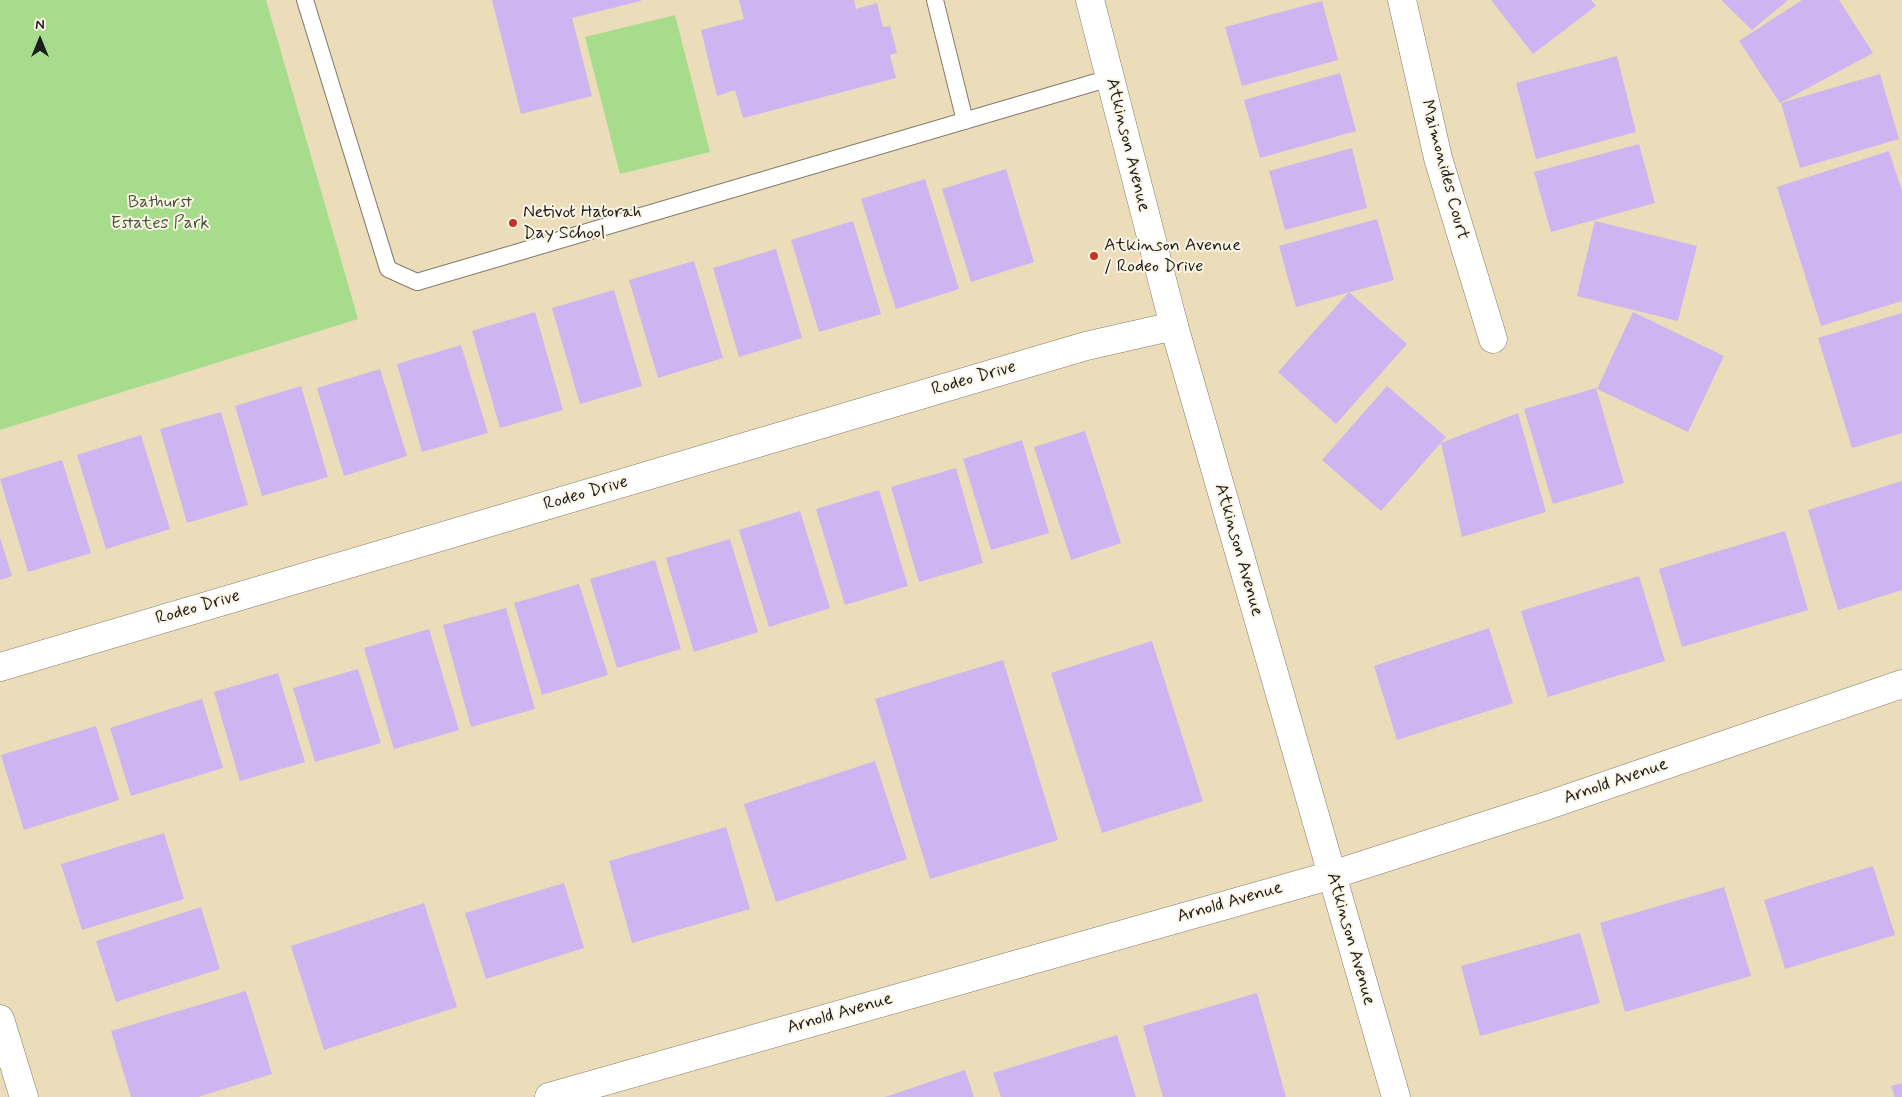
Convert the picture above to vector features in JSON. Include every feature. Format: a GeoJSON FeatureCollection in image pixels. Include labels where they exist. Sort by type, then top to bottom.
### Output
{"type":"FeatureCollection","features":[{"type":"Feature","properties":{"kind":"street","name":"Atkinson Avenue"},"geometry":{"type":"LineString","coordinates":[[1090,0],[1174,326],[1396,1097]]}},
{"type":"Feature","properties":{"kind":"street","name":"Maimonides Court"},"geometry":{"type":"LineString","coordinates":[[1402,0],[1438,158],[1493,339]]}},
{"type":"Feature","properties":{"kind":"street","name":"Rodeo Drive"},"geometry":{"type":"LineString","coordinates":[[0,667],[1086,346],[1174,326]]}},
{"type":"Feature","properties":{"kind":"street","name":"Arnold Avenue"},"geometry":{"type":"LineString","coordinates":[[549,1097],[1332,875],[1544,807],[1902,684]]}},
{"type":"Feature","properties":{"kind":"street"},"geometry":{"type":"LineString","coordinates":[[0,1019],[24,1097]]}},
{"type":"Feature","properties":{"kind":"lane"},"geometry":{"type":"LineString","coordinates":[[305,0],[388,269],[417,282],[1110,78]]}},
{"type":"Feature","properties":{"kind":"lane"},"geometry":{"type":"LineString","coordinates":[[935,0],[965,121]]}},
{"type":"Feature","properties":{"kind":"green space","name":"Bathurst Estates Park"},"geometry":{"type":"Polygon","coordinates":[[[0,0],[266,0],[358,319],[0,430],[0,0]]]}},
{"type":"Feature","properties":{"kind":"green space"},"geometry":{"type":"Polygon","coordinates":[[[675,15],[710,152],[620,174],[585,37],[675,15]]]}},
{"type":"Feature","properties":{"kind":"building"},"geometry":{"type":"Polygon","coordinates":[[[492,0],[641,1],[572,18],[592,96],[521,114],[492,0]]]}},
{"type":"Feature","properties":{"kind":"building"},"geometry":{"type":"Polygon","coordinates":[[[739,0],[854,0],[856,9],[877,3],[883,27],[890,26],[897,53],[890,55],[896,78],[743,118],[735,90],[717,96],[701,30],[744,19],[739,0]]]}},
{"type":"Feature","properties":{"kind":"building"},"geometry":{"type":"Polygon","coordinates":[[[1491,0],[1591,0],[1596,6],[1533,54],[1491,0]]]}},
{"type":"Feature","properties":{"kind":"building"},"geometry":{"type":"Polygon","coordinates":[[[1721,0],[1788,0],[1752,30],[1721,0]]]}},
{"type":"Feature","properties":{"kind":"building"},"geometry":{"type":"Polygon","coordinates":[[[1802,0],[1839,0],[1873,53],[1780,103],[1739,41],[1802,0]]]}},
{"type":"Feature","properties":{"kind":"building"},"geometry":{"type":"Polygon","coordinates":[[[1322,1],[1338,60],[1242,86],[1225,27],[1322,1]]]}},
{"type":"Feature","properties":{"kind":"building"},"geometry":{"type":"Polygon","coordinates":[[[1617,56],[1636,132],[1536,159],[1516,83],[1617,56]]]}},
{"type":"Feature","properties":{"kind":"building"},"geometry":{"type":"Polygon","coordinates":[[[1340,73],[1356,131],[1260,158],[1244,100],[1340,73]]]}},
{"type":"Feature","properties":{"kind":"building"},"geometry":{"type":"Polygon","coordinates":[[[1880,74],[1899,139],[1800,168],[1781,103],[1880,74]]]}},
{"type":"Feature","properties":{"kind":"building"},"geometry":{"type":"Polygon","coordinates":[[[1639,144],[1655,203],[1551,232],[1534,172],[1639,144]]]}},
{"type":"Feature","properties":{"kind":"building"},"geometry":{"type":"Polygon","coordinates":[[[1352,148],[1367,208],[1285,230],[1269,171],[1352,148]]]}},
{"type":"Feature","properties":{"kind":"building"},"geometry":{"type":"Polygon","coordinates":[[[1889,151],[1902,191],[1902,301],[1821,326],[1777,187],[1889,151]]]}},
{"type":"Feature","properties":{"kind":"building"},"geometry":{"type":"Polygon","coordinates":[[[1006,169],[1034,262],[971,282],[942,189],[1006,169]]]}},
{"type":"Feature","properties":{"kind":"building"},"geometry":{"type":"Polygon","coordinates":[[[925,179],[959,289],[896,309],[861,199],[925,179]]]}},
{"type":"Feature","properties":{"kind":"building"},"geometry":{"type":"Polygon","coordinates":[[[1377,219],[1394,280],[1296,307],[1279,246],[1377,219]]]}},
{"type":"Feature","properties":{"kind":"building"},"geometry":{"type":"Polygon","coordinates":[[[853,221],[881,314],[819,332],[791,240],[853,221]]]}},
{"type":"Feature","properties":{"kind":"building"},"geometry":{"type":"Polygon","coordinates":[[[1595,221],[1697,246],[1678,321],[1577,296],[1595,221]]]}},
{"type":"Feature","properties":{"kind":"building"},"geometry":{"type":"Polygon","coordinates":[[[776,249],[802,338],[739,357],[713,268],[776,249]]]}},
{"type":"Feature","properties":{"kind":"building"},"geometry":{"type":"Polygon","coordinates":[[[694,261],[723,358],[658,378],[629,280],[694,261]]]}},
{"type":"Feature","properties":{"kind":"building"},"geometry":{"type":"Polygon","coordinates":[[[614,290],[642,386],[580,404],[552,308],[614,290]]]}},
{"type":"Feature","properties":{"kind":"building"},"geometry":{"type":"Polygon","coordinates":[[[1349,292],[1407,344],[1336,424],[1278,372],[1349,292]]]}},
{"type":"Feature","properties":{"kind":"building"},"geometry":{"type":"Polygon","coordinates":[[[535,312],[563,410],[500,428],[472,331],[535,312]]]}},
{"type":"Feature","properties":{"kind":"building"},"geometry":{"type":"Polygon","coordinates":[[[1633,312],[1724,356],[1688,432],[1597,389],[1633,312]]]}},
{"type":"Feature","properties":{"kind":"building"},"geometry":{"type":"Polygon","coordinates":[[[1902,313],[1902,433],[1852,448],[1818,338],[1902,313]]]}},
{"type":"Feature","properties":{"kind":"building"},"geometry":{"type":"Polygon","coordinates":[[[461,345],[488,433],[422,452],[397,364],[461,345]]]}},
{"type":"Feature","properties":{"kind":"building"},"geometry":{"type":"Polygon","coordinates":[[[380,369],[407,456],[344,476],[317,388],[380,369]]]}},
{"type":"Feature","properties":{"kind":"building"},"geometry":{"type":"Polygon","coordinates":[[[301,386],[328,477],[262,496],[235,406],[301,386]]]}},
{"type":"Feature","properties":{"kind":"building"},"geometry":{"type":"Polygon","coordinates":[[[1387,386],[1446,437],[1381,511],[1322,460],[1387,386]]]}},
{"type":"Feature","properties":{"kind":"building"},"geometry":{"type":"Polygon","coordinates":[[[1596,388],[1624,483],[1553,504],[1524,409],[1596,388]]]}},
{"type":"Feature","properties":{"kind":"building"},"geometry":{"type":"Polygon","coordinates":[[[221,412],[248,505],[187,523],[160,429],[221,412]]]}},
{"type":"Feature","properties":{"kind":"building"},"geometry":{"type":"Polygon","coordinates":[[[1518,413],[1546,512],[1462,537],[1441,443],[1518,413]]]}},
{"type":"Feature","properties":{"kind":"building"},"geometry":{"type":"Polygon","coordinates":[[[1085,431],[1121,543],[1071,560],[1034,447],[1085,431]]]}},
{"type":"Feature","properties":{"kind":"building"},"geometry":{"type":"Polygon","coordinates":[[[141,435],[170,529],[106,549],[77,455],[141,435]]]}},
{"type":"Feature","properties":{"kind":"building"},"geometry":{"type":"Polygon","coordinates":[[[1022,440],[1049,533],[991,550],[963,459],[1022,440]]]}},
{"type":"Feature","properties":{"kind":"building"},"geometry":{"type":"Polygon","coordinates":[[[62,460],[91,553],[28,572],[0,479],[62,460]]]}},
{"type":"Feature","properties":{"kind":"building"},"geometry":{"type":"Polygon","coordinates":[[[956,468],[983,563],[919,582],[891,487],[956,468]]]}},
{"type":"Feature","properties":{"kind":"building"},"geometry":{"type":"Polygon","coordinates":[[[1902,481],[1902,590],[1838,610],[1808,510],[1902,481]]]}},
{"type":"Feature","properties":{"kind":"building"},"geometry":{"type":"Polygon","coordinates":[[[879,490],[908,586],[845,605],[816,509],[879,490]]]}},
{"type":"Feature","properties":{"kind":"building"},"geometry":{"type":"Polygon","coordinates":[[[800,511],[830,608],[769,627],[739,530],[800,511]]]}},
{"type":"Feature","properties":{"kind":"building"},"geometry":{"type":"Polygon","coordinates":[[[1785,531],[1808,610],[1682,647],[1659,569],[1785,531]]]}},
{"type":"Feature","properties":{"kind":"building"},"geometry":{"type":"Polygon","coordinates":[[[0,538],[12,576],[0,580],[0,538]]]}},
{"type":"Feature","properties":{"kind":"building"},"geometry":{"type":"Polygon","coordinates":[[[730,539],[758,632],[694,652],[666,558],[730,539]]]}},
{"type":"Feature","properties":{"kind":"building"},"geometry":{"type":"Polygon","coordinates":[[[655,560],[681,649],[617,668],[590,579],[655,560]]]}},
{"type":"Feature","properties":{"kind":"building"},"geometry":{"type":"Polygon","coordinates":[[[1639,576],[1665,661],[1548,697],[1521,611],[1639,576]]]}},
{"type":"Feature","properties":{"kind":"building"},"geometry":{"type":"Polygon","coordinates":[[[579,584],[608,675],[542,695],[514,603],[579,584]]]}},
{"type":"Feature","properties":{"kind":"building"},"geometry":{"type":"Polygon","coordinates":[[[506,608],[535,709],[471,727],[443,625],[506,608]]]}},
{"type":"Feature","properties":{"kind":"building"},"geometry":{"type":"Polygon","coordinates":[[[1489,628],[1513,703],[1397,740],[1374,666],[1489,628]]]}},
{"type":"Feature","properties":{"kind":"building"},"geometry":{"type":"Polygon","coordinates":[[[429,629],[459,730],[394,749],[364,648],[429,629]]]}},
{"type":"Feature","properties":{"kind":"building"},"geometry":{"type":"Polygon","coordinates":[[[1152,641],[1203,801],[1102,833],[1051,673],[1152,641]]]}},
{"type":"Feature","properties":{"kind":"building"},"geometry":{"type":"Polygon","coordinates":[[[1003,660],[1058,840],[930,879],[875,699],[1003,660]]]}},
{"type":"Feature","properties":{"kind":"building"},"geometry":{"type":"Polygon","coordinates":[[[358,669],[381,743],[315,762],[293,688],[358,669]]]}},
{"type":"Feature","properties":{"kind":"building"},"geometry":{"type":"Polygon","coordinates":[[[278,673],[305,762],[240,781],[214,692],[278,673]]]}},
{"type":"Feature","properties":{"kind":"building"},"geometry":{"type":"Polygon","coordinates":[[[202,699],[223,768],[131,796],[110,728],[202,699]]]}},
{"type":"Feature","properties":{"kind":"building"},"geometry":{"type":"Polygon","coordinates":[[[96,726],[119,800],[24,830],[1,755],[96,726]]]}},
{"type":"Feature","properties":{"kind":"building"},"geometry":{"type":"Polygon","coordinates":[[[875,761],[907,859],[776,902],[744,804],[875,761]]]}},
{"type":"Feature","properties":{"kind":"building"},"geometry":{"type":"Polygon","coordinates":[[[726,827],[750,909],[632,943],[609,861],[726,827]]]}},
{"type":"Feature","properties":{"kind":"building"},"geometry":{"type":"Polygon","coordinates":[[[164,833],[184,899],[82,930],[61,864],[164,833]]]}},
{"type":"Feature","properties":{"kind":"building"},"geometry":{"type":"Polygon","coordinates":[[[1873,866],[1895,935],[1785,969],[1764,900],[1873,866]]]}},
{"type":"Feature","properties":{"kind":"building"},"geometry":{"type":"Polygon","coordinates":[[[564,883],[584,948],[486,979],[465,913],[564,883]]]}},
{"type":"Feature","properties":{"kind":"building"},"geometry":{"type":"Polygon","coordinates":[[[1724,887],[1751,976],[1625,1012],[1600,923],[1724,887]]]}},
{"type":"Feature","properties":{"kind":"building"},"geometry":{"type":"Polygon","coordinates":[[[424,903],[457,1007],[324,1050],[291,946],[424,903]]]}},
{"type":"Feature","properties":{"kind":"building"},"geometry":{"type":"Polygon","coordinates":[[[201,907],[220,969],[116,1002],[96,941],[201,907]]]}},
{"type":"Feature","properties":{"kind":"building"},"geometry":{"type":"Polygon","coordinates":[[[1580,933],[1600,1003],[1480,1036],[1461,966],[1580,933]]]}},
{"type":"Feature","properties":{"kind":"building"},"geometry":{"type":"Polygon","coordinates":[[[246,991],[272,1074],[198,1097],[131,1097],[111,1031],[246,991]]]}},
{"type":"Feature","properties":{"kind":"building"},"geometry":{"type":"Polygon","coordinates":[[[1257,993],[1286,1097],[1163,1097],[1143,1026],[1257,993]]]}},
{"type":"Feature","properties":{"kind":"building"},"geometry":{"type":"Polygon","coordinates":[[[1117,1035],[1136,1097],[1001,1097],[993,1073],[1117,1035]]]}},
{"type":"Feature","properties":{"kind":"building"},"geometry":{"type":"Polygon","coordinates":[[[965,1070],[974,1097],[885,1097],[965,1070]]]}},
{"type":"Feature","properties":{"kind":"building"},"geometry":{"type":"Polygon","coordinates":[[[1902,1083],[1902,1097],[1895,1097],[1891,1086],[1902,1083]]]}},
{"type":"Feature","properties":{"kind":"place","name":"Netivot Hatorah Day School"},"geometry":{"type":"Point","coordinates":[513,223]}},
{"type":"Feature","properties":{"kind":"place","name":"Atkinson Avenue / Rodeo Drive"},"geometry":{"type":"Point","coordinates":[1094,256]}}]}
